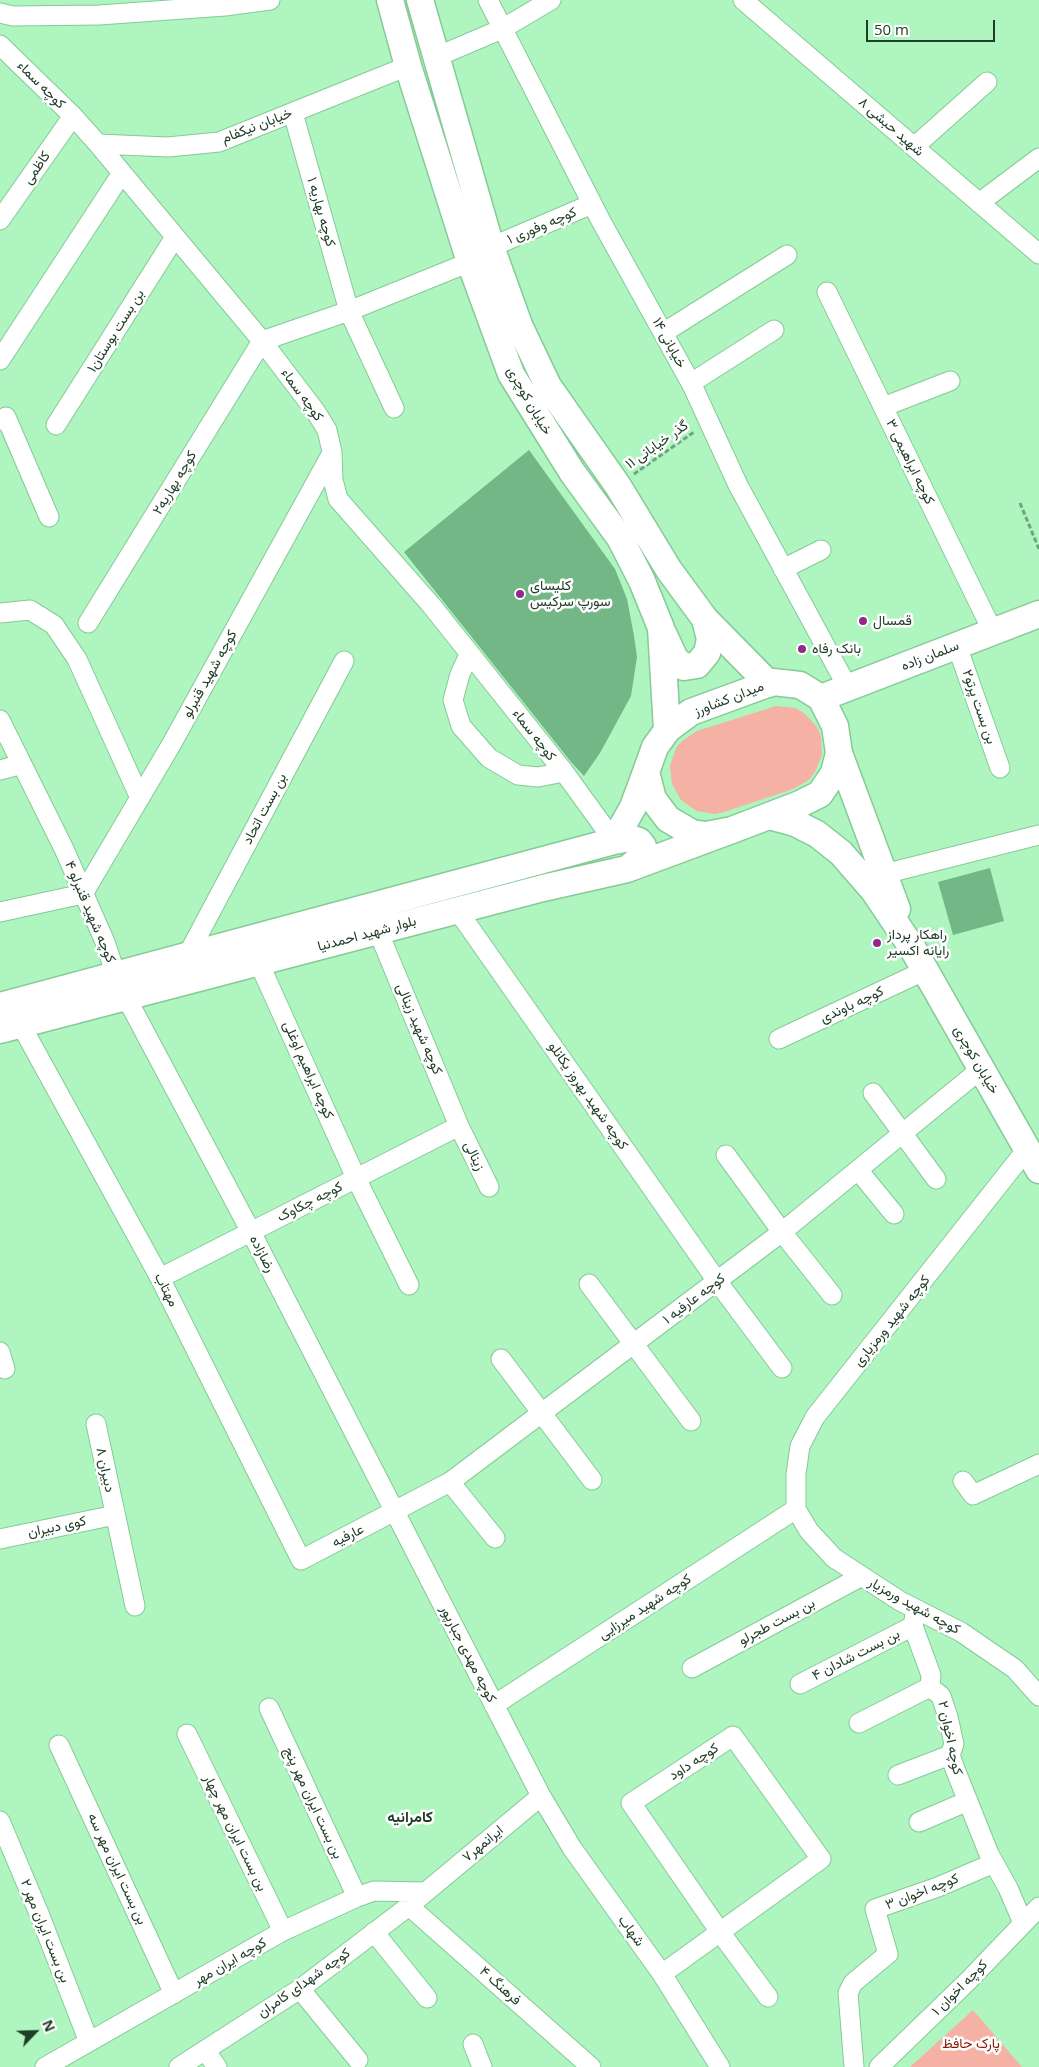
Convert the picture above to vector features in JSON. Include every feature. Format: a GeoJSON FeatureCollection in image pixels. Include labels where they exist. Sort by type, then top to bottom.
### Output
{"type":"FeatureCollection","features":[{"type":"Feature","properties":{"kind":"main road","name":"خیابان کوچری"},"geometry":{"type":"LineString","coordinates":[[390,0],[408,66],[470,262],[511,374],[572,472],[620,538],[642,581],[661,628],[667,730]]}},
{"type":"Feature","properties":{"kind":"main road","name":"خیابان کوچری"},"geometry":{"type":"LineString","coordinates":[[420,0],[492,247],[519,325],[548,386],[618,486],[669,570],[705,619],[769,684]]}},
{"type":"Feature","properties":{"kind":"main road","name":"سلمان زاده"},"geometry":{"type":"LineString","coordinates":[[821,698],[1039,614]]}},
{"type":"Feature","properties":{"kind":"main road"},"geometry":{"type":"LineString","coordinates":[[661,628],[675,659],[684,667],[697,664],[707,653],[710,639],[705,619]]}},
{"type":"Feature","properties":{"kind":"main road","name":"میدان کشاورز"},"geometry":{"type":"LineString","coordinates":[[646,772],[655,747],[667,730],[691,712],[773,682],[800,686],[821,698]]}},
{"type":"Feature","properties":{"kind":"main road"},"geometry":{"type":"LineString","coordinates":[[646,772],[653,799],[668,819],[692,833],[706,835],[732,830],[800,804],[820,794],[834,773],[839,753],[835,726],[821,698]]}},
{"type":"Feature","properties":{"kind":"main road","name":"خیابان کوچری"},"geometry":{"type":"LineString","coordinates":[[839,753],[884,874],[919,960]]}},
{"type":"Feature","properties":{"kind":"main road"},"geometry":{"type":"LineString","coordinates":[[614,841],[634,807],[646,772]]}},
{"type":"Feature","properties":{"kind":"main road","name":"خیابان کوچری"},"geometry":{"type":"LineString","coordinates":[[769,816],[795,823],[817,834],[841,853],[874,891],[919,960],[1033,1160]]}},
{"type":"Feature","properties":{"kind":"main road","name":"بلوار شهید احمدنیا"},"geometry":{"type":"LineString","coordinates":[[0,1006],[259,962],[458,910],[627,869],[732,830]]}},
{"type":"Feature","properties":{"kind":"main road","name":"بلوار شهید احمدنیا"},"geometry":{"type":"LineString","coordinates":[[11,1028],[121,986],[187,956],[630,838],[638,841],[643,846],[643,856],[627,869]]}},
{"type":"Feature","properties":{"kind":"street"},"geometry":{"type":"LineString","coordinates":[[0,13],[13,16],[98,7],[270,0]]}},
{"type":"Feature","properties":{"kind":"street","name":"خیابانی ۱۴"},"geometry":{"type":"LineString","coordinates":[[488,0],[592,204],[691,383],[738,485],[848,688]]}},
{"type":"Feature","properties":{"kind":"street"},"geometry":{"type":"LineString","coordinates":[[436,58],[502,29],[551,0]]}},
{"type":"Feature","properties":{"kind":"street","name":"شهید حبشی ۸"},"geometry":{"type":"LineString","coordinates":[[743,0],[1039,254]]}},
{"type":"Feature","properties":{"kind":"street","name":"کوچه سماء"},"geometry":{"type":"LineString","coordinates":[[0,44],[73,116],[98,144],[262,342],[316,412],[327,430],[332,452],[333,480],[338,498],[431,605],[564,772],[614,841]]}},
{"type":"Feature","properties":{"kind":"street","name":"خیابان نیکفام"},"geometry":{"type":"LineString","coordinates":[[98,144],[168,147],[219,142],[408,66]]}},
{"type":"Feature","properties":{"kind":"street"},"geometry":{"type":"LineString","coordinates":[[914,147],[987,82]]}},
{"type":"Feature","properties":{"kind":"street","name":"کوچه بهاریه ۱"},"geometry":{"type":"LineString","coordinates":[[293,113],[349,311],[394,408]]}},
{"type":"Feature","properties":{"kind":"street","name":"کاظمی"},"geometry":{"type":"LineString","coordinates":[[0,220],[73,116]]}},
{"type":"Feature","properties":{"kind":"street"},"geometry":{"type":"LineString","coordinates":[[979,203],[1039,158]]}},
{"type":"Feature","properties":{"kind":"street"},"geometry":{"type":"LineString","coordinates":[[0,360],[122,173]]}},
{"type":"Feature","properties":{"kind":"street","name":"کوچه وفوری ۱"},"geometry":{"type":"LineString","coordinates":[[492,247],[592,204]]}},
{"type":"Feature","properties":{"kind":"street","name":"بن بست بوستان۱"},"geometry":{"type":"LineString","coordinates":[[56,425],[175,237]]}},
{"type":"Feature","properties":{"kind":"street"},"geometry":{"type":"LineString","coordinates":[[663,333],[787,255]]}},
{"type":"Feature","properties":{"kind":"street"},"geometry":{"type":"LineString","coordinates":[[262,342],[349,311],[470,262]]}},
{"type":"Feature","properties":{"kind":"street","name":"کوچه ابراهیمی ۳"},"geometry":{"type":"LineString","coordinates":[[827,292],[993,632]]}},
{"type":"Feature","properties":{"kind":"street"},"geometry":{"type":"LineString","coordinates":[[691,383],[774,330]]}},
{"type":"Feature","properties":{"kind":"street","name":"کوچه بهاریه۲"},"geometry":{"type":"LineString","coordinates":[[88,623],[262,342]]}},
{"type":"Feature","properties":{"kind":"street"},"geometry":{"type":"LineString","coordinates":[[883,407],[950,381]]}},
{"type":"Feature","properties":{"kind":"street"},"geometry":{"type":"LineString","coordinates":[[0,420],[6,417],[49,517]]}},
{"type":"Feature","properties":{"kind":"street","name":"کوچه شهید قنبرلو"},"geometry":{"type":"LineString","coordinates":[[83,894],[171,745],[332,452]]}},
{"type":"Feature","properties":{"kind":"street"},"geometry":{"type":"LineString","coordinates":[[783,569],[821,550]]}},
{"type":"Feature","properties":{"kind":"street"},"geometry":{"type":"LineString","coordinates":[[0,613],[30,610],[54,625],[77,659],[140,798]]}},
{"type":"Feature","properties":{"kind":"street","name":"بن بست پرتو۲"},"geometry":{"type":"LineString","coordinates":[[957,646],[1000,768]]}},
{"type":"Feature","properties":{"kind":"street"},"geometry":{"type":"LineString","coordinates":[[469,655],[460,674],[453,700],[461,726],[489,758],[518,775],[538,777],[564,772]]}},
{"type":"Feature","properties":{"kind":"street","name":"بن بست اتحاد"},"geometry":{"type":"LineString","coordinates":[[187,956],[344,661]]}},
{"type":"Feature","properties":{"kind":"street","name":"کوچه شهید قنبرلو ۴"},"geometry":{"type":"LineString","coordinates":[[0,720],[64,849],[105,942],[121,986]]}},
{"type":"Feature","properties":{"kind":"street"},"geometry":{"type":"LineString","coordinates":[[0,770],[22,764]]}},
{"type":"Feature","properties":{"kind":"street"},"geometry":{"type":"LineString","coordinates":[[884,874],[1039,835]]}},
{"type":"Feature","properties":{"kind":"street"},"geometry":{"type":"LineString","coordinates":[[0,912],[83,894]]}},
{"type":"Feature","properties":{"kind":"street","name":"کوچه شهید بهروز یکانلو"},"geometry":{"type":"LineString","coordinates":[[458,910],[717,1281],[782,1368]]}},
{"type":"Feature","properties":{"kind":"street","name":"کوچه شهید زینالی"},"geometry":{"type":"LineString","coordinates":[[378,931],[459,1126]]}},
{"type":"Feature","properties":{"kind":"street","name":"کوچه باوندی"},"geometry":{"type":"LineString","coordinates":[[779,1039],[919,960]]}},
{"type":"Feature","properties":{"kind":"street","name":"کوچه ابراهیم اوغلی"},"geometry":{"type":"LineString","coordinates":[[259,962],[356,1178],[409,1285]]}},
{"type":"Feature","properties":{"kind":"street","name":"رضازاده"},"geometry":{"type":"LineString","coordinates":[[121,986],[251,1232],[395,1512]]}},
{"type":"Feature","properties":{"kind":"street","name":"مهتاب"},"geometry":{"type":"LineString","coordinates":[[11,1028],[160,1278],[301,1560]]}},
{"type":"Feature","properties":{"kind":"street","name":"کوچه عارفیه ۱"},"geometry":{"type":"LineString","coordinates":[[395,1512],[450,1482],[542,1414],[782,1232],[981,1069]]}},
{"type":"Feature","properties":{"kind":"street"},"geometry":{"type":"LineString","coordinates":[[873,1093],[936,1179]]}},
{"type":"Feature","properties":{"kind":"street","name":"کوچه چکاوک"},"geometry":{"type":"LineString","coordinates":[[160,1278],[459,1126]]}},
{"type":"Feature","properties":{"kind":"street","name":"زینالی"},"geometry":{"type":"LineString","coordinates":[[459,1126],[489,1187]]}},
{"type":"Feature","properties":{"kind":"street"},"geometry":{"type":"LineString","coordinates":[[726,1155],[782,1232],[832,1295]]}},
{"type":"Feature","properties":{"kind":"street","name":"کوچه شهید ورمزیاری"},"geometry":{"type":"LineString","coordinates":[[796,1509],[796,1474],[800,1446],[815,1417],[1033,1160]]}},
{"type":"Feature","properties":{"kind":"street"},"geometry":{"type":"LineString","coordinates":[[858,1170],[894,1214]]}},
{"type":"Feature","properties":{"kind":"street"},"geometry":{"type":"LineString","coordinates":[[590,1284],[691,1421]]}},
{"type":"Feature","properties":{"kind":"street"},"geometry":{"type":"LineString","coordinates":[[501,1358],[592,1480]]}},
{"type":"Feature","properties":{"kind":"street","name":"دبیران ۸"},"geometry":{"type":"LineString","coordinates":[[96,1424],[134,1606]]}},
{"type":"Feature","properties":{"kind":"street"},"geometry":{"type":"LineString","coordinates":[[963,1482],[973,1494],[1039,1464]]}},
{"type":"Feature","properties":{"kind":"street"},"geometry":{"type":"LineString","coordinates":[[450,1482],[494,1538]]}},
{"type":"Feature","properties":{"kind":"street","name":"کوچه شهید ورمزیار"},"geometry":{"type":"LineString","coordinates":[[796,1509],[809,1531],[834,1558],[862,1576],[915,1617],[961,1632],[1015,1669],[1039,1696]]}},
{"type":"Feature","properties":{"kind":"street","name":"کوچه شهید میرزایی"},"geometry":{"type":"LineString","coordinates":[[494,1705],[796,1509]]}},
{"type":"Feature","properties":{"kind":"street","name":"عارفیه"},"geometry":{"type":"LineString","coordinates":[[301,1560],[395,1512]]}},
{"type":"Feature","properties":{"kind":"street","name":"کوچه مهدی جبارپور"},"geometry":{"type":"LineString","coordinates":[[395,1512],[540,1796]]}},
{"type":"Feature","properties":{"kind":"street","name":"کوی دبیران"},"geometry":{"type":"LineString","coordinates":[[0,1539],[115,1515]]}},
{"type":"Feature","properties":{"kind":"street","name":"بن بست طجرلو"},"geometry":{"type":"LineString","coordinates":[[692,1668],[862,1576]]}},
{"type":"Feature","properties":{"kind":"street","name":"بن بست شادان ۴"},"geometry":{"type":"LineString","coordinates":[[800,1684],[915,1617]]}},
{"type":"Feature","properties":{"kind":"street","name":"کوچه اخوان ۲"},"geometry":{"type":"LineString","coordinates":[[915,1617],[931,1675],[930,1687],[941,1696],[948,1717],[954,1744],[950,1755],[994,1863],[1008,1888],[1022,1923]]}},
{"type":"Feature","properties":{"kind":"street"},"geometry":{"type":"LineString","coordinates":[[859,1723],[930,1687]]}},
{"type":"Feature","properties":{"kind":"street","name":"بن بست ایران مهر پنج"},"geometry":{"type":"LineString","coordinates":[[269,1708],[357,1897]]}},
{"type":"Feature","properties":{"kind":"street","name":"بن بست ایران مهر چهار"},"geometry":{"type":"LineString","coordinates":[[187,1734],[283,1932]]}},
{"type":"Feature","properties":{"kind":"street","name":"کوچه داود"},"geometry":{"type":"LineString","coordinates":[[662,1974],[720,1932],[821,1858],[733,1736],[631,1803],[720,1932]]}},
{"type":"Feature","properties":{"kind":"street","name":"بن بست ایران مهر سه"},"geometry":{"type":"LineString","coordinates":[[59,1745],[174,1994]]}},
{"type":"Feature","properties":{"kind":"street"},"geometry":{"type":"LineString","coordinates":[[898,1775],[950,1755]]}},
{"type":"Feature","properties":{"kind":"street","name":"ایرانمهر۷"},"geometry":{"type":"LineString","coordinates":[[426,1892],[540,1796]]}},
{"type":"Feature","properties":{"kind":"street","name":"شهاب"},"geometry":{"type":"LineString","coordinates":[[540,1796],[572,1848],[662,1974],[720,2067]]}},
{"type":"Feature","properties":{"kind":"street"},"geometry":{"type":"LineString","coordinates":[[919,1822],[968,1801]]}},
{"type":"Feature","properties":{"kind":"street","name":"۲ بن بست ایران مهر"},"geometry":{"type":"LineString","coordinates":[[0,1821],[89,2042]]}},
{"type":"Feature","properties":{"kind":"street","name":"کوچه اخوان ۳"},"geometry":{"type":"LineString","coordinates":[[854,2067],[848,1993],[853,1983],[888,1954],[875,1909],[938,1887],[994,1863]]}},
{"type":"Feature","properties":{"kind":"street","name":"کوچه ایران مهر"},"geometry":{"type":"LineString","coordinates":[[45,2067],[283,1932],[357,1897],[374,1891],[426,1892]]}},
{"type":"Feature","properties":{"kind":"street","name":"کوچه شهدای کامران"},"geometry":{"type":"LineString","coordinates":[[179,2067],[300,1989],[426,1892]]}},
{"type":"Feature","properties":{"kind":"street","name":"فرهنگ ۴"},"geometry":{"type":"LineString","coordinates":[[409,1906],[591,2067]]}},
{"type":"Feature","properties":{"kind":"street","name":"کوچه اخوان ۱"},"geometry":{"type":"LineString","coordinates":[[879,2067],[969,1980],[1039,1907]]}},
{"type":"Feature","properties":{"kind":"street"},"geometry":{"type":"LineString","coordinates":[[374,1932],[427,1998]]}},
{"type":"Feature","properties":{"kind":"street"},"geometry":{"type":"LineString","coordinates":[[720,1932],[768,1997]]}},
{"type":"Feature","properties":{"kind":"street"},"geometry":{"type":"LineString","coordinates":[[300,1989],[358,2060]]}},
{"type":"Feature","properties":{"kind":"street"},"geometry":{"type":"LineString","coordinates":[[473,2044],[482,2067]]}},
{"type":"Feature","properties":{"kind":"street"},"geometry":{"type":"LineString","coordinates":[[205,2050],[217,2067]]}},
{"type":"Feature","properties":{"kind":"path","name":"گذر خیابانی ۱۱"},"geometry":{"type":"LineString","coordinates":[[618,486],[709,422]]}},
{"type":"Feature","properties":{"kind":"path"},"geometry":{"type":"LineString","coordinates":[[1020,503],[1039,549]]}},
{"type":"Feature","properties":{"kind":"green space"},"geometry":{"type":"Polygon","coordinates":[[[776,706],[795,708],[804,713],[817,727],[821,736],[822,755],[815,772],[809,780],[793,789],[715,814],[697,811],[681,800],[672,784],[670,766],[676,748],[682,741],[697,731],[776,706]]]}},
{"type":"Feature","properties":{"kind":"green space","name":"پارک حافظ"},"geometry":{"type":"Polygon","coordinates":[[[973,2010],[1022,2067],[910,2067],[973,2010]]]}},
{"type":"Feature","properties":{"kind":"building"},"geometry":{"type":"Polygon","coordinates":[[[529,450],[615,569],[627,599],[634,636],[637,657],[631,696],[600,753],[584,776],[404,552],[529,450]]]}},
{"type":"Feature","properties":{"kind":"building"},"geometry":{"type":"Polygon","coordinates":[[[990,868],[1004,921],[953,935],[938,882],[990,868]]]}},
{"type":"Feature","properties":{"kind":"place","name":"کلیسای سورپ سرکیس"},"geometry":{"type":"Point","coordinates":[520,594]}},
{"type":"Feature","properties":{"kind":"place","name":"قمسال"},"geometry":{"type":"Point","coordinates":[863,621]}},
{"type":"Feature","properties":{"kind":"place","name":"بانک رفاه"},"geometry":{"type":"Point","coordinates":[802,649]}},
{"type":"Feature","properties":{"kind":"place","name":"راهکار پرداز رایانه اکسیر"},"geometry":{"type":"Point","coordinates":[877,943]}},
{"type":"Feature","properties":{"kind":"district","name":"کامرانیه"},"geometry":{"type":"Point","coordinates":[410,1818]}}]}
